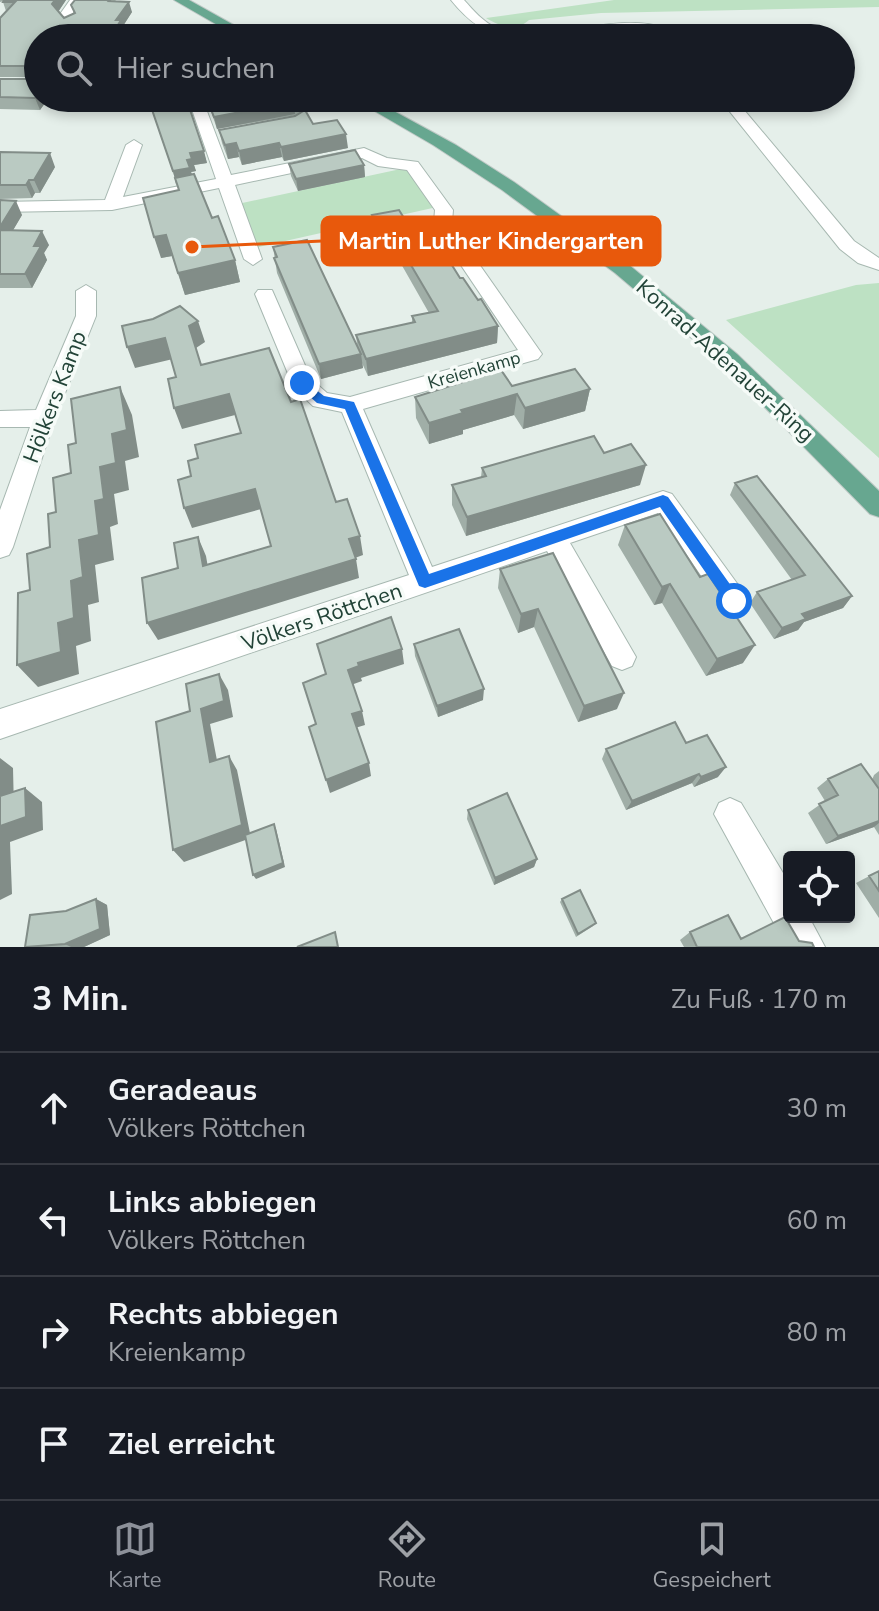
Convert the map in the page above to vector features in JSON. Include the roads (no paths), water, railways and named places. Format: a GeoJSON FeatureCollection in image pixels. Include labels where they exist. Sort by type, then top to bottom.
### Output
{"type":"FeatureCollection","features":[{"type":"Feature","properties":{"kind":"main road"},"geometry":{"type":"LineString","coordinates":[[180,0],[224,24]]}},
{"type":"Feature","properties":{"kind":"main road","name":"Konrad-Adenauer-Ring"},"geometry":{"type":"LineString","coordinates":[[384,112],[450,148],[558,222],[642,286],[787,413],[879,507]]}},
{"type":"Feature","properties":{"kind":"street"},"geometry":{"type":"LineString","coordinates":[[70,23],[64,17],[76,0]]}},
{"type":"Feature","properties":{"kind":"street"},"geometry":{"type":"LineString","coordinates":[[457,0],[482,24]]}},
{"type":"Feature","properties":{"kind":"street"},"geometry":{"type":"LineString","coordinates":[[570,24],[650,19],[657,24]]}},
{"type":"Feature","properties":{"kind":"street"},"geometry":{"type":"LineString","coordinates":[[206,112],[216,137],[225,181],[253,259]]}},
{"type":"Feature","properties":{"kind":"street"},"geometry":{"type":"LineString","coordinates":[[738,112],[847,245],[865,259],[879,264]]}},
{"type":"Feature","properties":{"kind":"street"},"geometry":{"type":"LineString","coordinates":[[112,205],[134,145]]}},
{"type":"Feature","properties":{"kind":"street","name":"Kreienkamp"},"geometry":{"type":"LineString","coordinates":[[225,181],[364,153],[384,163],[412,165],[444,210],[443,222],[449,234],[531,354],[350,405]]}},
{"type":"Feature","properties":{"kind":"street"},"geometry":{"type":"LineString","coordinates":[[0,207],[112,205],[225,181]]}},
{"type":"Feature","properties":{"kind":"street","name":"Hölkers Kamp"},"geometry":{"type":"LineString","coordinates":[[0,547],[44,418],[86,316],[86,291]]}},
{"type":"Feature","properties":{"kind":"street"},"geometry":{"type":"LineString","coordinates":[[265,294],[302,383],[321,400],[350,405],[425,582]]}},
{"type":"Feature","properties":{"kind":"street"},"geometry":{"type":"LineString","coordinates":[[0,419],[44,418]]}},
{"type":"Feature","properties":{"kind":"street","name":"Völkers Röttchen"},"geometry":{"type":"LineString","coordinates":[[0,724],[663,501],[734,601]]}},
{"type":"Feature","properties":{"kind":"street"},"geometry":{"type":"LineString","coordinates":[[554,539],[622,657]]}},
{"type":"Feature","properties":{"kind":"street"},"geometry":{"type":"LineString","coordinates":[[730,814],[783,906]]}},
{"type":"Feature","properties":{"kind":"street"},"geometry":{"type":"LineString","coordinates":[[793,923],[807,947]]}},
{"type":"Feature","properties":{"kind":"place","name":"Martin Luther Kindergarten"},"geometry":{"type":"Point","coordinates":[192,247]}}]}
